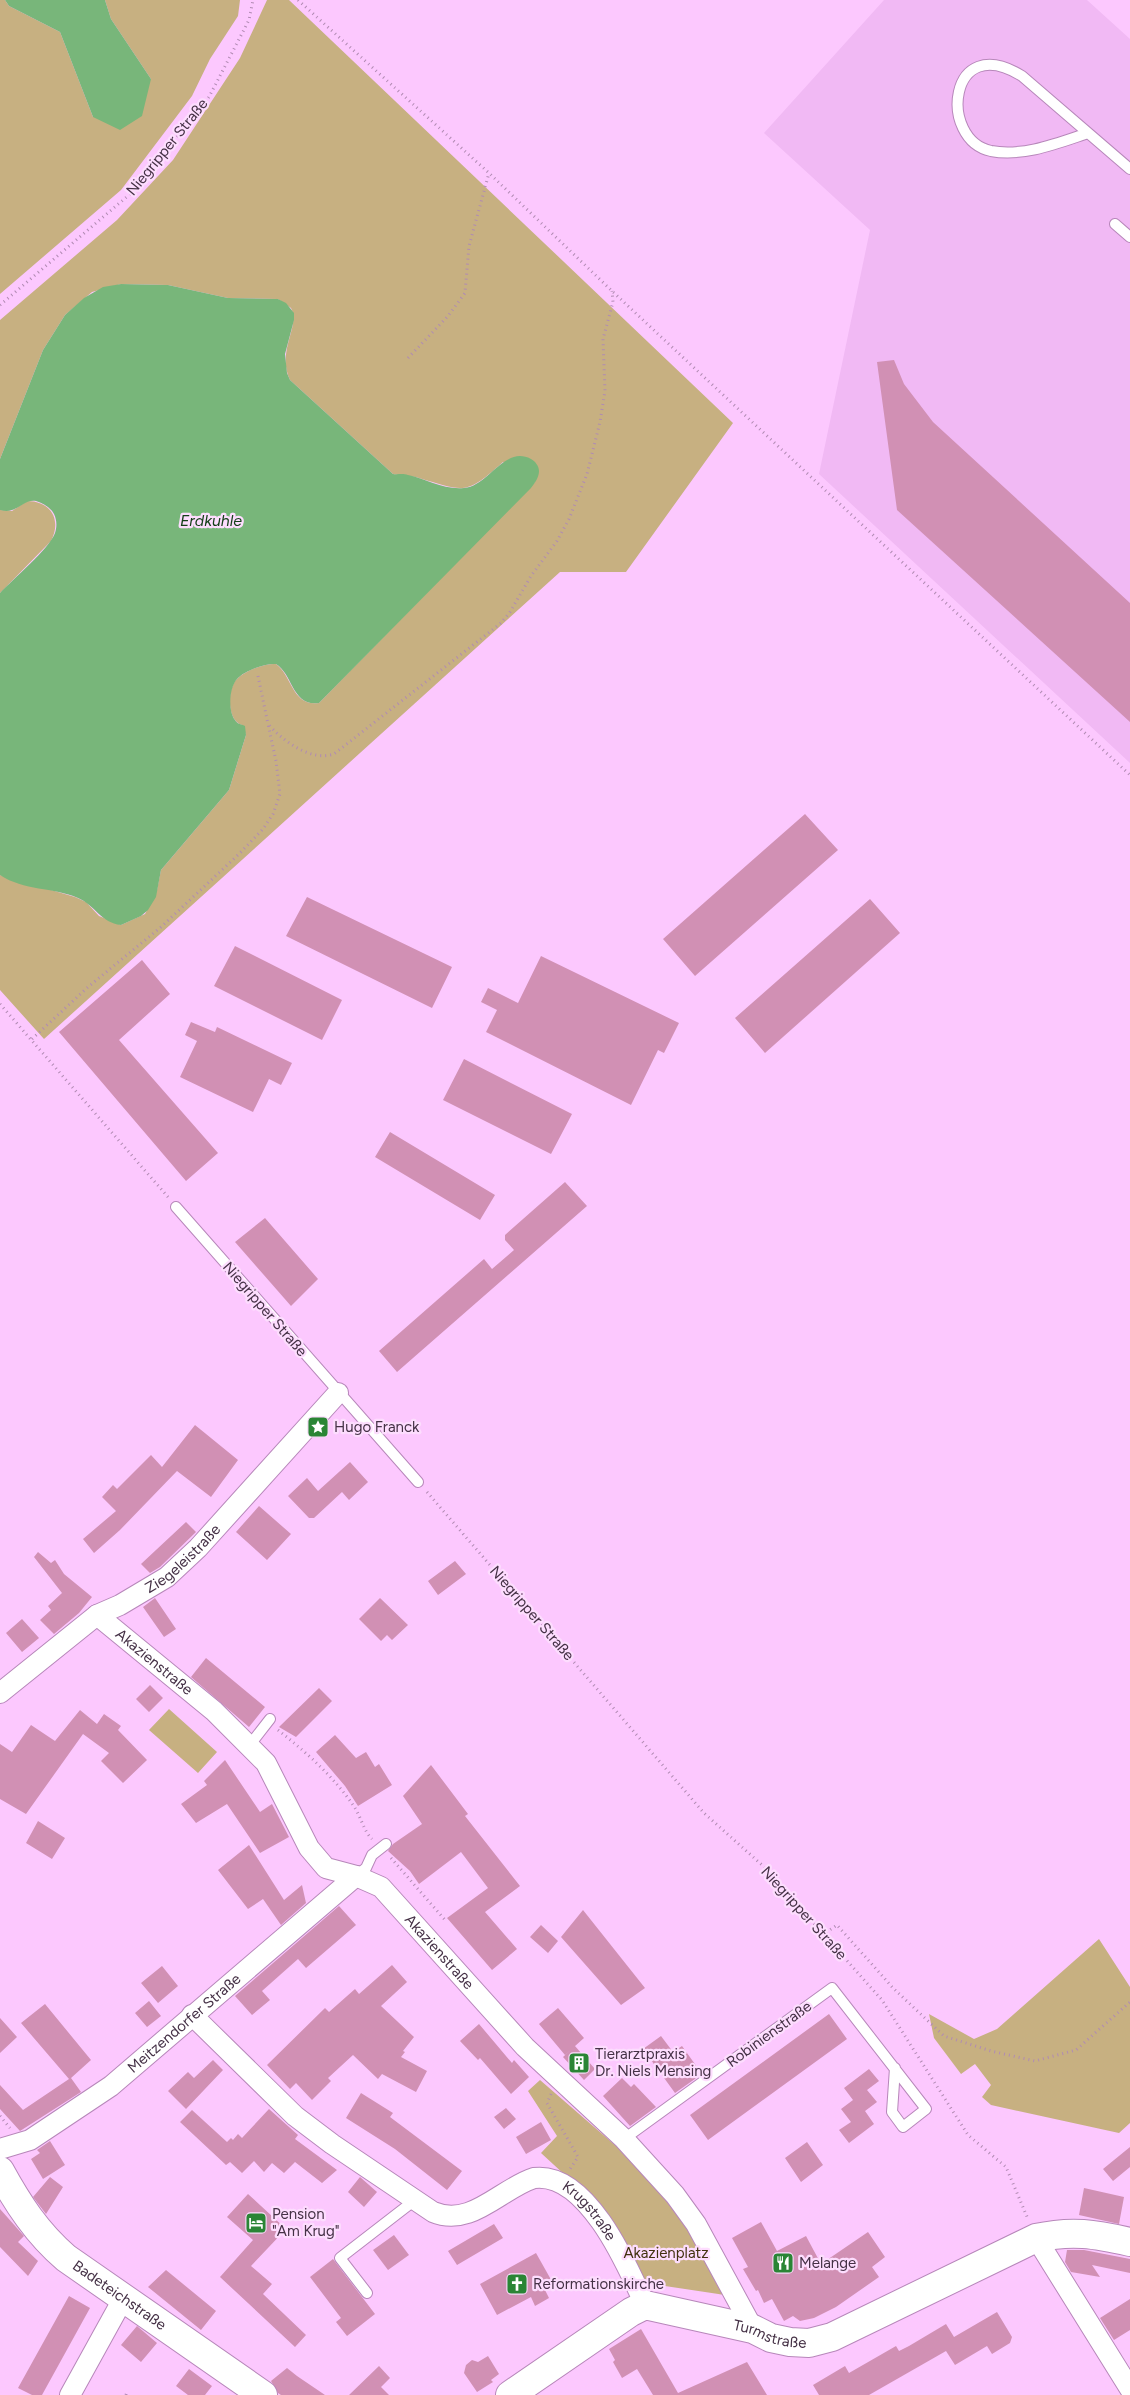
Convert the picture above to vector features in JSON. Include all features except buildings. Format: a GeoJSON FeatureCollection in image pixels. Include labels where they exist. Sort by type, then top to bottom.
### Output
{"type":"FeatureCollection","features":[{"type":"Feature","properties":{"kind":"street","name":"Ziegeleistraße"},"geometry":{"type":"LineString","coordinates":[[0,1693],[97,1615],[120,1605],[166,1577],[198,1548],[338,1393]]}},
{"type":"Feature","properties":{"kind":"street","name":"Akazienstraße"},"geometry":{"type":"LineString","coordinates":[[97,1615],[214,1711],[266,1763],[309,1848],[326,1868],[356,1876],[381,1887],[525,2048],[624,2139],[675,2195],[691,2216],[753,2329]]}},
{"type":"Feature","properties":{"kind":"street","name":"Meitzendorfer Straße"},"geometry":{"type":"LineString","coordinates":[[0,2150],[30,2140],[111,2086],[356,1876]]}},
{"type":"Feature","properties":{"kind":"street","name":"Krugstraße"},"geometry":{"type":"LineString","coordinates":[[192,2015],[295,2116],[415,2200],[442,2215],[459,2216],[529,2180],[545,2178],[562,2184],[585,2203],[610,2233],[645,2305]]}},
{"type":"Feature","properties":{"kind":"street","name":"Badeteichstraße"},"geometry":{"type":"LineString","coordinates":[[0,2171],[22,2210],[46,2240],[86,2274],[263,2395]]}},
{"type":"Feature","properties":{"kind":"street","name":"Turmstraße"},"geometry":{"type":"LineString","coordinates":[[645,2305],[753,2329],[771,2338],[809,2343],[825,2339],[1036,2238],[1076,2232],[1130,2242]]}},
{"type":"Feature","properties":{"kind":"street"},"geometry":{"type":"LineString","coordinates":[[1036,2238],[1130,2389]]}},
{"type":"Feature","properties":{"kind":"street"},"geometry":{"type":"LineString","coordinates":[[70,2395],[123,2299]]}},
{"type":"Feature","properties":{"kind":"street"},"geometry":{"type":"LineString","coordinates":[[510,2395],[631,2312],[645,2305]]}},
{"type":"Feature","properties":{"kind":"lane"},"geometry":{"type":"LineString","coordinates":[[1088,133],[1047,146],[1025,150],[1008,152],[985,149],[971,140],[963,128],[958,106],[959,89],[968,74],[976,67],[987,63],[1003,65],[1022,76],[1130,169]]}},
{"type":"Feature","properties":{"kind":"lane"},"geometry":{"type":"LineString","coordinates":[[1115,224],[1130,238]]}},
{"type":"Feature","properties":{"kind":"lane","name":"Niegripper Straße"},"geometry":{"type":"LineString","coordinates":[[176,1207],[418,1482]]}},
{"type":"Feature","properties":{"kind":"lane"},"geometry":{"type":"LineString","coordinates":[[249,1746],[268,1721]]}},
{"type":"Feature","properties":{"kind":"lane"},"geometry":{"type":"LineString","coordinates":[[356,1876],[366,1868],[372,1855],[384,1846]]}},
{"type":"Feature","properties":{"kind":"lane","name":"Robinienstraße"},"geometry":{"type":"LineString","coordinates":[[624,2139],[832,1988],[895,2068],[926,2109],[903,2126],[892,2112],[895,2068]]}},
{"type":"Feature","properties":{"kind":"lane"},"geometry":{"type":"LineString","coordinates":[[367,2292],[340,2258],[415,2200]]}},
{"type":"Feature","properties":{"kind":"path","name":"Niegripper Straße"},"geometry":{"type":"LineString","coordinates":[[0,306],[136,189],[209,97],[249,20],[253,0]]}},
{"type":"Feature","properties":{"kind":"path"},"geometry":{"type":"LineString","coordinates":[[298,0],[490,173],[612,291],[1130,775]]}},
{"type":"Feature","properties":{"kind":"path"},"geometry":{"type":"LineString","coordinates":[[408,358],[451,312],[465,292],[469,246],[490,173]]}},
{"type":"Feature","properties":{"kind":"path"},"geometry":{"type":"LineString","coordinates":[[268,724],[288,741],[305,751],[320,756],[334,754],[471,648],[506,618],[531,576],[561,535],[587,474],[603,407],[606,376],[603,339],[613,302],[612,291]]}},
{"type":"Feature","properties":{"kind":"path"},"geometry":{"type":"LineString","coordinates":[[32,1039],[88,987],[161,927],[239,854],[263,828],[272,814],[280,794],[276,761],[258,676]]}},
{"type":"Feature","properties":{"kind":"path"},"geometry":{"type":"LineString","coordinates":[[0,1004],[176,1207]]}},
{"type":"Feature","properties":{"kind":"path","name":"Niegripper Straße"},"geometry":{"type":"LineString","coordinates":[[418,1482],[704,1813],[762,1865],[822,1935],[882,2000],[968,2135],[1006,2167],[1036,2238]]}},
{"type":"Feature","properties":{"kind":"path"},"geometry":{"type":"LineString","coordinates":[[268,1721],[296,1744],[340,1786],[356,1808],[367,1834],[384,1846],[445,1920]]}},
{"type":"Feature","properties":{"kind":"path"},"geometry":{"type":"LineString","coordinates":[[822,1935],[837,1925],[893,1988],[944,2036],[992,2051],[1035,2061],[1076,2050],[1130,2002]]}},
{"type":"Feature","properties":{"kind":"path"},"geometry":{"type":"LineString","coordinates":[[558,2078],[546,2103],[578,2157],[562,2184]]}},
{"type":"Feature","properties":{"kind":"shaded area"},"geometry":{"type":"Polygon","coordinates":[[[884,0],[1087,0],[1130,39],[1130,763],[819,474],[870,230],[764,133],[884,0]]]}},
{"type":"Feature","properties":{"kind":"green space"},"geometry":{"type":"Polygon","coordinates":[[[0,0],[5,0],[9,6],[60,32],[93,117],[151,79],[111,19],[105,0],[240,0],[238,16],[210,59],[192,96],[121,190],[0,294],[0,0]]]}},
{"type":"Feature","properties":{"kind":"green space"},"geometry":{"type":"Polygon","coordinates":[[[267,0],[289,0],[733,423],[626,572],[560,572],[44,1039],[0,990],[0,875],[75,897],[86,902],[99,916],[121,925],[145,914],[157,890],[161,870],[229,790],[246,735],[242,725],[233,718],[231,712],[231,691],[236,680],[255,668],[276,664],[303,700],[310,703],[319,703],[535,482],[503,462],[481,480],[465,488],[456,488],[416,477],[393,474],[290,380],[286,369],[286,359],[293,323],[291,308],[278,299],[228,298],[168,285],[121,284],[92,292],[65,315],[43,350],[0,459],[0,320],[117,220],[173,160],[240,58],[267,0]]]}},
{"type":"Feature","properties":{"kind":"green space"},"geometry":{"type":"Polygon","coordinates":[[[27,501],[42,504],[48,508],[55,519],[54,533],[51,541],[0,593],[0,510],[12,511],[27,501]]]}},
{"type":"Feature","properties":{"kind":"green space"},"geometry":{"type":"Polygon","coordinates":[[[169,1709],[217,1752],[198,1773],[149,1730],[169,1709]]]}},
{"type":"Feature","properties":{"kind":"green space"},"geometry":{"type":"Polygon","coordinates":[[[1099,1939],[1130,1987],[1130,2123],[1119,2133],[991,2105],[982,2097],[991,2085],[975,2064],[961,2074],[934,2038],[929,2014],[974,2039],[997,2029],[1099,1939]]]}},
{"type":"Feature","properties":{"kind":"green space","name":"Akazienplatz"},"geometry":{"type":"Polygon","coordinates":[[[540,2080],[616,2146],[682,2217],[725,2295],[645,2283],[625,2241],[603,2210],[541,2153],[557,2136],[528,2091],[540,2080]]]}},
{"type":"Feature","properties":{"kind":"water"},"geometry":{"type":"Polygon","coordinates":[[[5,0],[105,0],[111,19],[151,79],[142,116],[120,130],[93,117],[60,32],[9,6],[5,0]]]}},
{"type":"Feature","properties":{"kind":"water","name":"Erdkuhle"},"geometry":{"type":"Polygon","coordinates":[[[121,284],[168,285],[228,298],[278,299],[286,303],[294,313],[294,320],[285,354],[287,373],[290,380],[393,474],[406,474],[442,486],[464,488],[473,486],[481,481],[505,461],[513,457],[521,456],[531,459],[539,471],[531,488],[319,703],[310,703],[303,700],[282,669],[276,664],[255,668],[237,679],[232,688],[230,705],[236,721],[245,726],[246,735],[229,790],[161,870],[156,897],[148,910],[141,916],[121,925],[108,921],[78,898],[19,884],[0,875],[0,593],[46,547],[55,533],[56,524],[53,512],[44,504],[36,501],[27,502],[11,510],[0,510],[0,459],[43,350],[65,315],[84,298],[103,287],[121,284]]]}},
{"type":"Feature","properties":{"kind":"place","name":"Hugo Franck"},"geometry":{"type":"Point","coordinates":[318,1427]}},
{"type":"Feature","properties":{"kind":"place","name":"Tierarztpraxis Dr. Niels Mensing"},"geometry":{"type":"Point","coordinates":[579,2063]}},
{"type":"Feature","properties":{"kind":"place","name":"Pension \"Am Krug\""},"geometry":{"type":"Point","coordinates":[256,2223]}},
{"type":"Feature","properties":{"kind":"place","name":"Melange"},"geometry":{"type":"Point","coordinates":[783,2263]}},
{"type":"Feature","properties":{"kind":"place","name":"Reformationskirche"},"geometry":{"type":"Point","coordinates":[517,2284]}}]}
